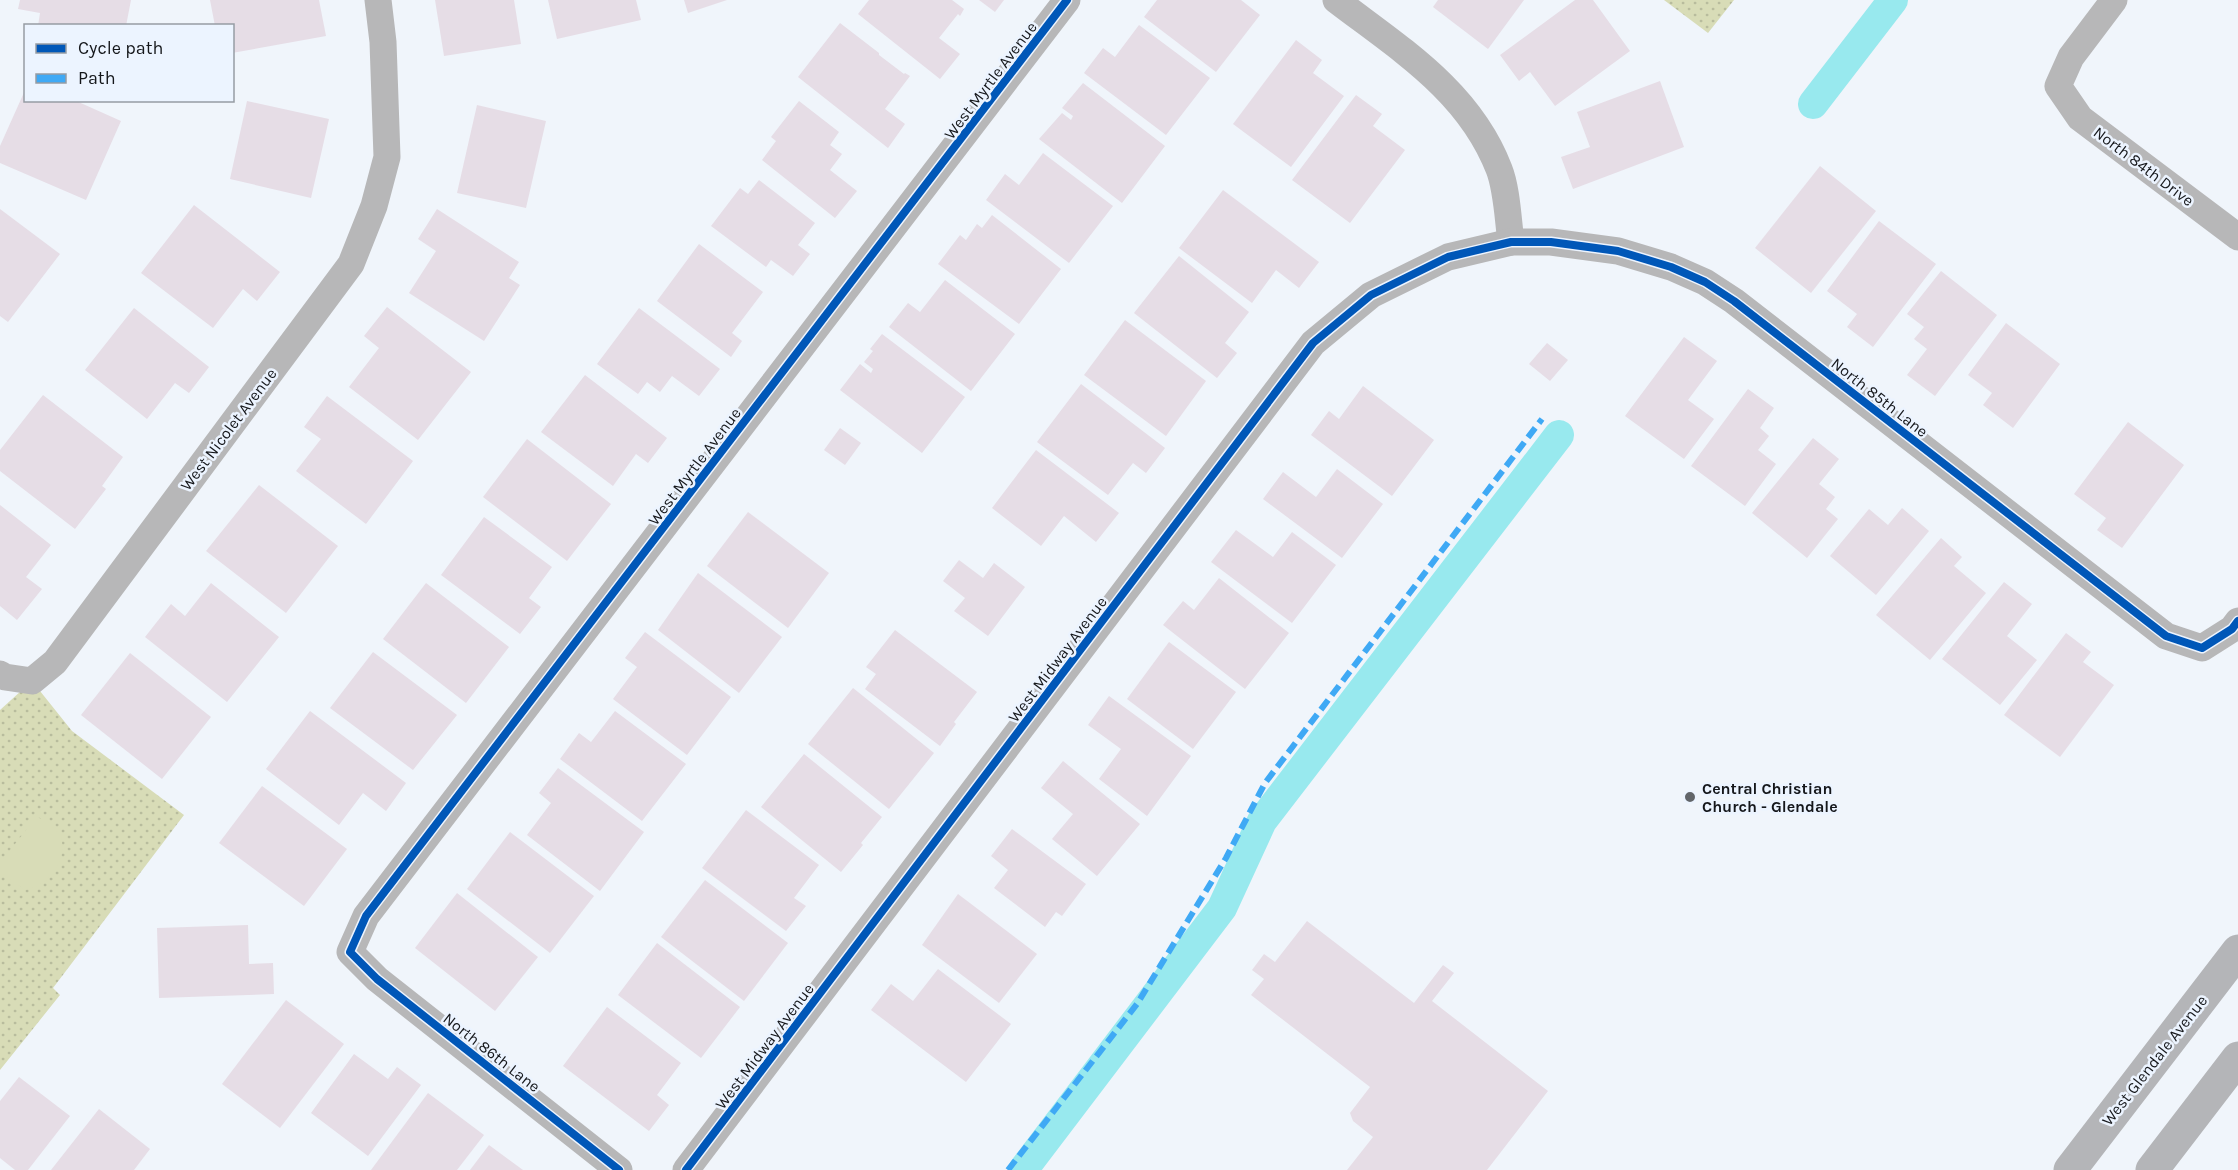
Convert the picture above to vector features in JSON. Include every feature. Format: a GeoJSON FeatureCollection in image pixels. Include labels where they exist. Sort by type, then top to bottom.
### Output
{"type":"FeatureCollection","features":[{"type":"Feature","properties":{"kind":"main road","name":"West Glendale Avenue"},"geometry":{"type":"LineString","coordinates":[[2070,1170],[2238,951]]}},
{"type":"Feature","properties":{"kind":"main road"},"geometry":{"type":"LineString","coordinates":[[2152,1170],[2238,1058]]}},
{"type":"Feature","properties":{"kind":"street","name":"West Nicolet Avenue"},"geometry":{"type":"LineString","coordinates":[[0,674],[5,677],[32,681],[55,662],[351,264],[374,206],[387,157],[383,42],[378,0]]}},
{"type":"Feature","properties":{"kind":"street","name":"West Myrtle Avenue"},"geometry":{"type":"LineString","coordinates":[[350,952],[366,916],[1067,0]]}},
{"type":"Feature","properties":{"kind":"street"},"geometry":{"type":"LineString","coordinates":[[1336,0],[1429,71],[1466,109],[1485,139],[1500,171],[1511,242]]}},
{"type":"Feature","properties":{"kind":"street","name":"North 84th Drive"},"geometry":{"type":"LineString","coordinates":[[2115,0],[2071,57],[2058,86],[2080,118],[2238,237]]}},
{"type":"Feature","properties":{"kind":"street","name":"North 85th Lane"},"geometry":{"type":"LineString","coordinates":[[1511,242],[1551,242],[1618,250],[1671,267],[1705,282],[1744,309],[2166,636],[2202,648],[2232,629],[2238,621]]}},
{"type":"Feature","properties":{"kind":"street","name":"West Midway Avenue"},"geometry":{"type":"LineString","coordinates":[[686,1170],[1313,343],[1371,295],[1448,257],[1511,242]]}},
{"type":"Feature","properties":{"kind":"street","name":"North 86th Lane"},"geometry":{"type":"LineString","coordinates":[[350,952],[377,979],[619,1170]]}},
{"type":"Feature","properties":{"kind":"green space"},"geometry":{"type":"Polygon","coordinates":[[[1664,0],[1734,0],[1708,33],[1664,0]]]}},
{"type":"Feature","properties":{"kind":"green space"},"geometry":{"type":"Polygon","coordinates":[[[32,681],[72,731],[184,815],[53,988],[60,995],[0,1070],[0,710],[32,681]]]}},
{"type":"Feature","properties":{"kind":"green space"},"geometry":{"type":"Polygon","coordinates":[[[37,816],[61,835],[62,854],[59,863],[49,877],[42,883],[25,890],[0,872],[0,863],[37,816]]]}},
{"type":"Feature","properties":{"kind":"building"},"geometry":{"type":"Polygon","coordinates":[[[20,0],[131,0],[126,24],[38,24],[40,13],[18,9],[20,0]]]}},
{"type":"Feature","properties":{"kind":"building"},"geometry":{"type":"Polygon","coordinates":[[[210,0],[319,0],[326,36],[234,53],[234,24],[215,24],[210,0]]]}},
{"type":"Feature","properties":{"kind":"building"},"geometry":{"type":"Polygon","coordinates":[[[435,0],[514,0],[521,44],[444,56],[435,0]]]}},
{"type":"Feature","properties":{"kind":"building"},"geometry":{"type":"Polygon","coordinates":[[[548,0],[636,0],[641,20],[557,39],[548,0]]]}},
{"type":"Feature","properties":{"kind":"building"},"geometry":{"type":"Polygon","coordinates":[[[684,0],[727,0],[688,13],[684,0]]]}},
{"type":"Feature","properties":{"kind":"building"},"geometry":{"type":"Polygon","coordinates":[[[869,0],[952,0],[964,9],[939,38],[960,54],[940,79],[858,14],[869,0]]]}},
{"type":"Feature","properties":{"kind":"building"},"geometry":{"type":"Polygon","coordinates":[[[979,0],[1004,0],[995,12],[979,0]]]}},
{"type":"Feature","properties":{"kind":"building"},"geometry":{"type":"Polygon","coordinates":[[[1157,0],[1241,0],[1260,15],[1216,72],[1144,17],[1157,0]]]}},
{"type":"Feature","properties":{"kind":"building"},"geometry":{"type":"Polygon","coordinates":[[[1438,0],[1524,0],[1488,49],[1433,7],[1438,0]]]}},
{"type":"Feature","properties":{"kind":"building"},"geometry":{"type":"Polygon","coordinates":[[[1575,0],[1593,0],[1630,51],[1555,106],[1530,72],[1519,81],[1500,55],[1575,0]]]}},
{"type":"Feature","properties":{"kind":"building"},"geometry":{"type":"Polygon","coordinates":[[[840,23],[904,74],[910,76],[885,109],[905,124],[888,148],[798,77],[840,23]]]}},
{"type":"Feature","properties":{"kind":"building"},"geometry":{"type":"Polygon","coordinates":[[[1139,25],[1210,78],[1166,135],[1084,73],[1103,48],[1115,57],[1139,25]]]}},
{"type":"Feature","properties":{"kind":"building"},"geometry":{"type":"Polygon","coordinates":[[[1296,40],[1322,60],[1313,73],[1344,96],[1291,167],[1233,124],[1296,40]]]}},
{"type":"Feature","properties":{"kind":"building"},"geometry":{"type":"Polygon","coordinates":[[[1660,81],[1684,147],[1573,189],[1561,157],[1590,147],[1577,112],[1660,81]]]}},
{"type":"Feature","properties":{"kind":"building"},"geometry":{"type":"Polygon","coordinates":[[[1083,83],[1165,146],[1122,203],[1039,139],[1062,113],[1071,120],[1073,116],[1062,108],[1083,83]]]}},
{"type":"Feature","properties":{"kind":"building"},"geometry":{"type":"Polygon","coordinates":[[[24,92],[24,102],[78,102],[121,121],[86,200],[0,163],[0,146],[24,92]]]}},
{"type":"Feature","properties":{"kind":"building"},"geometry":{"type":"Polygon","coordinates":[[[1356,95],[1382,114],[1373,126],[1405,150],[1350,223],[1292,180],[1356,95]]]}},
{"type":"Feature","properties":{"kind":"building"},"geometry":{"type":"Polygon","coordinates":[[[247,101],[329,119],[311,198],[230,179],[247,101]]]}},
{"type":"Feature","properties":{"kind":"building"},"geometry":{"type":"Polygon","coordinates":[[[799,101],[839,132],[830,145],[842,154],[830,170],[857,191],[835,218],[762,160],[776,141],[771,137],[799,101]]]}},
{"type":"Feature","properties":{"kind":"building"},"geometry":{"type":"Polygon","coordinates":[[[477,105],[546,121],[526,208],[457,193],[477,105]]]}},
{"type":"Feature","properties":{"kind":"building"},"geometry":{"type":"Polygon","coordinates":[[[1043,153],[1113,206],[1069,263],[986,200],[1005,174],[1019,185],[1043,153]]]}},
{"type":"Feature","properties":{"kind":"building"},"geometry":{"type":"Polygon","coordinates":[[[1820,166],[1876,211],[1811,293],[1755,248],[1820,166]]]}},
{"type":"Feature","properties":{"kind":"building"},"geometry":{"type":"Polygon","coordinates":[[[759,180],[815,223],[798,245],[810,254],[793,276],[771,260],[766,267],[711,226],[740,188],[748,194],[759,180]]]}},
{"type":"Feature","properties":{"kind":"building"},"geometry":{"type":"Polygon","coordinates":[[[1223,190],[1319,262],[1299,288],[1276,270],[1252,303],[1179,248],[1223,190]]]}},
{"type":"Feature","properties":{"kind":"building"},"geometry":{"type":"Polygon","coordinates":[[[194,205],[280,272],[257,301],[243,289],[213,328],[141,273],[194,205]]]}},
{"type":"Feature","properties":{"kind":"building"},"geometry":{"type":"Polygon","coordinates":[[[0,209],[60,254],[8,322],[0,316],[0,209]]]}},
{"type":"Feature","properties":{"kind":"building"},"geometry":{"type":"Polygon","coordinates":[[[437,209],[519,262],[509,278],[520,285],[484,341],[409,293],[436,251],[418,239],[437,209]]]}},
{"type":"Feature","properties":{"kind":"building"},"geometry":{"type":"Polygon","coordinates":[[[992,215],[1061,269],[1019,324],[938,264],[960,235],[966,240],[977,224],[982,228],[992,215]]]}},
{"type":"Feature","properties":{"kind":"building"},"geometry":{"type":"Polygon","coordinates":[[[1879,221],[1936,264],[1873,347],[1847,327],[1857,314],[1827,291],[1879,221]]]}},
{"type":"Feature","properties":{"kind":"building"},"geometry":{"type":"Polygon","coordinates":[[[699,244],[763,292],[732,333],[742,341],[731,357],[657,301],[699,244]]]}},
{"type":"Feature","properties":{"kind":"building"},"geometry":{"type":"Polygon","coordinates":[[[1179,256],[1249,312],[1225,343],[1237,353],[1217,378],[1134,313],[1179,256]]]}},
{"type":"Feature","properties":{"kind":"building"},"geometry":{"type":"Polygon","coordinates":[[[1941,271],[1997,315],[1935,396],[1907,375],[1927,349],[1914,339],[1924,327],[1907,314],[1941,271]]]}},
{"type":"Feature","properties":{"kind":"building"},"geometry":{"type":"Polygon","coordinates":[[[945,280],[1015,334],[971,391],[889,327],[908,303],[920,312],[945,280]]]}},
{"type":"Feature","properties":{"kind":"building"},"geometry":{"type":"Polygon","coordinates":[[[387,307],[471,372],[418,440],[349,387],[379,348],[364,336],[387,307]]]}},
{"type":"Feature","properties":{"kind":"building"},"geometry":{"type":"Polygon","coordinates":[[[134,308],[209,367],[189,393],[175,383],[147,419],[85,370],[134,308]]]}},
{"type":"Feature","properties":{"kind":"building"},"geometry":{"type":"Polygon","coordinates":[[[639,308],[720,369],[699,396],[672,376],[660,392],[647,382],[638,394],[597,364],[639,308]]]}},
{"type":"Feature","properties":{"kind":"building"},"geometry":{"type":"Polygon","coordinates":[[[1125,320],[1206,381],[1166,436],[1084,375],[1125,320]]]}},
{"type":"Feature","properties":{"kind":"building"},"geometry":{"type":"Polygon","coordinates":[[[2006,323],[2060,364],[2013,428],[1983,405],[1992,393],[1968,375],[2006,323]]]}},
{"type":"Feature","properties":{"kind":"building"},"geometry":{"type":"Polygon","coordinates":[[[882,334],[965,397],[922,453],[840,390],[860,364],[871,373],[873,369],[864,362],[873,351],[870,349],[882,334]]]}},
{"type":"Feature","properties":{"kind":"building"},"geometry":{"type":"Polygon","coordinates":[[[1684,337],[1717,361],[1688,400],[1714,419],[1684,459],[1625,416],[1684,337]]]}},
{"type":"Feature","properties":{"kind":"building"},"geometry":{"type":"Polygon","coordinates":[[[1547,343],[1568,360],[1550,381],[1529,364],[1547,343]]]}},
{"type":"Feature","properties":{"kind":"building"},"geometry":{"type":"Polygon","coordinates":[[[585,375],[667,438],[648,463],[636,454],[613,486],[541,432],[585,375]]]}},
{"type":"Feature","properties":{"kind":"building"},"geometry":{"type":"Polygon","coordinates":[[[1081,384],[1165,448],[1146,473],[1133,463],[1108,495],[1037,442],[1081,384]]]}},
{"type":"Feature","properties":{"kind":"building"},"geometry":{"type":"Polygon","coordinates":[[[1363,386],[1434,440],[1392,496],[1311,435],[1329,411],[1339,419],[1363,386]]]}},
{"type":"Feature","properties":{"kind":"building"},"geometry":{"type":"Polygon","coordinates":[[[1748,389],[1774,408],[1760,428],[1769,436],[1758,450],[1776,464],[1745,506],[1691,466],[1748,389]]]}},
{"type":"Feature","properties":{"kind":"building"},"geometry":{"type":"Polygon","coordinates":[[[43,395],[123,457],[102,486],[106,489],[75,529],[0,471],[0,450],[43,395]]]}},
{"type":"Feature","properties":{"kind":"building"},"geometry":{"type":"Polygon","coordinates":[[[327,396],[413,461],[366,524],[296,471],[321,439],[304,427],[327,396]]]}},
{"type":"Feature","properties":{"kind":"building"},"geometry":{"type":"Polygon","coordinates":[[[2128,422],[2184,465],[2122,548],[2097,530],[2106,518],[2074,494],[2128,422]]]}},
{"type":"Feature","properties":{"kind":"building"},"geometry":{"type":"Polygon","coordinates":[[[840,428],[861,443],[845,465],[824,450],[840,428]]]}},
{"type":"Feature","properties":{"kind":"building"},"geometry":{"type":"Polygon","coordinates":[[[1813,438],[1839,459],[1819,484],[1835,497],[1826,509],[1838,519],[1807,558],[1752,513],[1813,438]]]}},
{"type":"Feature","properties":{"kind":"building"},"geometry":{"type":"Polygon","coordinates":[[[527,439],[611,504],[567,561],[483,497],[527,439]]]}},
{"type":"Feature","properties":{"kind":"building"},"geometry":{"type":"Polygon","coordinates":[[[1036,450],[1119,513],[1096,542],[1064,516],[1041,546],[992,508],[1036,450]]]}},
{"type":"Feature","properties":{"kind":"building"},"geometry":{"type":"Polygon","coordinates":[[[1337,469],[1383,504],[1342,558],[1263,499],[1283,472],[1316,497],[1337,469]]]}},
{"type":"Feature","properties":{"kind":"building"},"geometry":{"type":"Polygon","coordinates":[[[259,485],[338,546],[286,613],[206,551],[259,485]]]}},
{"type":"Feature","properties":{"kind":"building"},"geometry":{"type":"Polygon","coordinates":[[[0,505],[51,545],[26,577],[42,589],[17,620],[0,606],[0,505]]]}},
{"type":"Feature","properties":{"kind":"building"},"geometry":{"type":"Polygon","coordinates":[[[1902,508],[1929,531],[1876,595],[1830,556],[1869,509],[1888,525],[1902,508]]]}},
{"type":"Feature","properties":{"kind":"building"},"geometry":{"type":"Polygon","coordinates":[[[748,512],[829,573],[788,628],[707,566],[748,512]]]}},
{"type":"Feature","properties":{"kind":"building"},"geometry":{"type":"Polygon","coordinates":[[[484,517],[552,567],[529,598],[541,607],[520,634],[441,575],[484,517]]]}},
{"type":"Feature","properties":{"kind":"building"},"geometry":{"type":"Polygon","coordinates":[[[1236,530],[1273,557],[1292,532],[1336,565],[1292,623],[1211,562],[1236,530]]]}},
{"type":"Feature","properties":{"kind":"building"},"geometry":{"type":"Polygon","coordinates":[[[1941,538],[1962,557],[1954,566],[1986,593],[1930,660],[1876,615],[1941,538]]]}},
{"type":"Feature","properties":{"kind":"building"},"geometry":{"type":"Polygon","coordinates":[[[959,560],[983,578],[994,563],[1025,587],[988,636],[954,611],[965,598],[943,581],[959,560]]]}},
{"type":"Feature","properties":{"kind":"building"},"geometry":{"type":"Polygon","coordinates":[[[698,573],[782,637],[739,693],[658,630],[698,573]]]}},
{"type":"Feature","properties":{"kind":"building"},"geometry":{"type":"Polygon","coordinates":[[[1219,578],[1289,633],[1245,689],[1163,625],[1183,601],[1194,610],[1219,578]]]}},
{"type":"Feature","properties":{"kind":"building"},"geometry":{"type":"Polygon","coordinates":[[[2004,582],[2032,604],[2007,636],[2037,660],[2000,705],[1942,659],[2004,582]]]}},
{"type":"Feature","properties":{"kind":"building"},"geometry":{"type":"Polygon","coordinates":[[[211,583],[279,637],[227,702],[145,637],[171,604],[185,616],[211,583]]]}},
{"type":"Feature","properties":{"kind":"building"},"geometry":{"type":"Polygon","coordinates":[[[426,583],[509,647],[466,703],[383,639],[426,583]]]}},
{"type":"Feature","properties":{"kind":"building"},"geometry":{"type":"Polygon","coordinates":[[[895,630],[977,692],[954,722],[956,724],[940,746],[865,689],[876,674],[866,667],[895,630]]]}},
{"type":"Feature","properties":{"kind":"building"},"geometry":{"type":"Polygon","coordinates":[[[645,632],[731,697],[687,755],[613,699],[637,667],[625,658],[645,632]]]}},
{"type":"Feature","properties":{"kind":"building"},"geometry":{"type":"Polygon","coordinates":[[[2066,633],[2091,652],[2083,662],[2114,685],[2060,757],[2004,715],[2066,633]]]}},
{"type":"Feature","properties":{"kind":"building"},"geometry":{"type":"Polygon","coordinates":[[[1169,642],[1236,692],[1193,749],[1127,699],[1169,642]]]}},
{"type":"Feature","properties":{"kind":"building"},"geometry":{"type":"Polygon","coordinates":[[[373,652],[457,715],[413,770],[330,708],[373,652]]]}},
{"type":"Feature","properties":{"kind":"building"},"geometry":{"type":"Polygon","coordinates":[[[130,653],[211,717],[162,779],[81,715],[130,653]]]}},
{"type":"Feature","properties":{"kind":"building"},"geometry":{"type":"Polygon","coordinates":[[[853,688],[934,753],[889,809],[808,744],[853,688]]]}},
{"type":"Feature","properties":{"kind":"building"},"geometry":{"type":"Polygon","coordinates":[[[1109,696],[1191,756],[1147,816],[1099,779],[1121,749],[1088,725],[1109,696]]]}},
{"type":"Feature","properties":{"kind":"building"},"geometry":{"type":"Polygon","coordinates":[[[310,711],[406,783],[386,811],[363,793],[339,825],[266,769],[310,711]]]}},
{"type":"Feature","properties":{"kind":"building"},"geometry":{"type":"Polygon","coordinates":[[[615,711],[686,764],[642,821],[560,759],[579,733],[591,742],[615,711]]]}},
{"type":"Feature","properties":{"kind":"building"},"geometry":{"type":"Polygon","coordinates":[[[804,754],[882,817],[841,872],[761,807],[804,754]]]}},
{"type":"Feature","properties":{"kind":"building"},"geometry":{"type":"Polygon","coordinates":[[[1063,761],[1140,824],[1097,876],[1052,839],[1073,814],[1041,788],[1063,761]]]}},
{"type":"Feature","properties":{"kind":"building"},"geometry":{"type":"Polygon","coordinates":[[[558,768],[644,832],[600,891],[527,835],[551,803],[539,793],[558,768]]]}},
{"type":"Feature","properties":{"kind":"building"},"geometry":{"type":"Polygon","coordinates":[[[262,786],[347,849],[304,906],[219,843],[262,786]]]}},
{"type":"Feature","properties":{"kind":"building"},"geometry":{"type":"Polygon","coordinates":[[[746,810],[819,865],[794,898],[806,906],[786,931],[702,868],[746,810]]]}},
{"type":"Feature","properties":{"kind":"building"},"geometry":{"type":"Polygon","coordinates":[[[1012,829],[1086,884],[1062,916],[1056,912],[1045,927],[994,888],[1008,870],[991,856],[1012,829]]]}},
{"type":"Feature","properties":{"kind":"building"},"geometry":{"type":"Polygon","coordinates":[[[510,832],[594,896],[550,953],[467,889],[510,832]]]}},
{"type":"Feature","properties":{"kind":"building"},"geometry":{"type":"Polygon","coordinates":[[[705,880],[788,943],[744,1001],[661,937],[705,880]]]}},
{"type":"Feature","properties":{"kind":"building"},"geometry":{"type":"Polygon","coordinates":[[[457,893],[538,957],[495,1011],[415,948],[457,893]]]}},
{"type":"Feature","properties":{"kind":"building"},"geometry":{"type":"Polygon","coordinates":[[[958,894],[1037,954],[999,1003],[922,945],[958,894]]]}},
{"type":"Feature","properties":{"kind":"building"},"geometry":{"type":"Polygon","coordinates":[[[1307,921],[1414,1003],[1443,965],[1454,973],[1432,1001],[1548,1091],[1487,1170],[1347,1170],[1373,1137],[1353,1121],[1350,1113],[1370,1087],[1251,995],[1264,979],[1252,970],[1264,954],[1275,962],[1307,921]]]}},
{"type":"Feature","properties":{"kind":"building"},"geometry":{"type":"Polygon","coordinates":[[[248,925],[249,964],[273,963],[274,994],[159,998],[157,928],[248,925]]]}},
{"type":"Feature","properties":{"kind":"building"},"geometry":{"type":"Polygon","coordinates":[[[657,943],[740,1007],[701,1058],[618,995],[657,943]]]}},
{"type":"Feature","properties":{"kind":"building"},"geometry":{"type":"Polygon","coordinates":[[[938,969],[1011,1024],[966,1082],[871,1010],[891,984],[913,1001],[938,969]]]}},
{"type":"Feature","properties":{"kind":"building"},"geometry":{"type":"Polygon","coordinates":[[[286,1000],[344,1044],[280,1128],[222,1084],[286,1000]]]}},
{"type":"Feature","properties":{"kind":"building"},"geometry":{"type":"Polygon","coordinates":[[[607,1007],[681,1063],[657,1095],[669,1105],[649,1131],[563,1066],[607,1007]]]}},
{"type":"Feature","properties":{"kind":"building"},"geometry":{"type":"Polygon","coordinates":[[[354,1054],[388,1079],[397,1067],[421,1085],[368,1156],[311,1113],[354,1054]]]}},
{"type":"Feature","properties":{"kind":"building"},"geometry":{"type":"Polygon","coordinates":[[[19,1077],[70,1116],[28,1170],[15,1170],[0,1158],[0,1101],[19,1077]]]}},
{"type":"Feature","properties":{"kind":"building"},"geometry":{"type":"Polygon","coordinates":[[[428,1093],[484,1135],[457,1170],[371,1170],[428,1093]]]}},
{"type":"Feature","properties":{"kind":"building"},"geometry":{"type":"Polygon","coordinates":[[[99,1109],[150,1149],[134,1170],[51,1170],[99,1109]]]}},
{"type":"Feature","properties":{"kind":"building"},"geometry":{"type":"Polygon","coordinates":[[[489,1145],[523,1170],[470,1170],[489,1145]]]}},
{"type":"Feature","properties":{"kind":"waterway"},"geometry":{"type":"LineString","coordinates":[[1813,104],[1893,0]]}},
{"type":"Feature","properties":{"kind":"waterway"},"geometry":{"type":"LineString","coordinates":[[1023,1170],[1222,908],[1262,821],[1559,435]]}},
{"type":"Feature","properties":{"kind":"marked path"},"geometry":{"type":"LineString","coordinates":[[1008,1170],[1137,1004],[1226,858],[1265,783],[1542,419]]}},
{"type":"Feature","properties":{"kind":"cycle path"},"geometry":{"type":"LineString","coordinates":[[619,1170],[377,979],[350,952],[366,916],[1067,0]]}},
{"type":"Feature","properties":{"kind":"cycle path"},"geometry":{"type":"LineString","coordinates":[[686,1170],[1313,343],[1371,295],[1448,257],[1511,242],[1551,242],[1618,251],[1671,267],[1705,282],[1734,301],[2166,636],[2202,648],[2232,629],[2238,621]]}},
{"type":"Feature","properties":{"kind":"place","name":"Central Christian Church - Glendale"},"geometry":{"type":"Point","coordinates":[1690,797]}}]}
